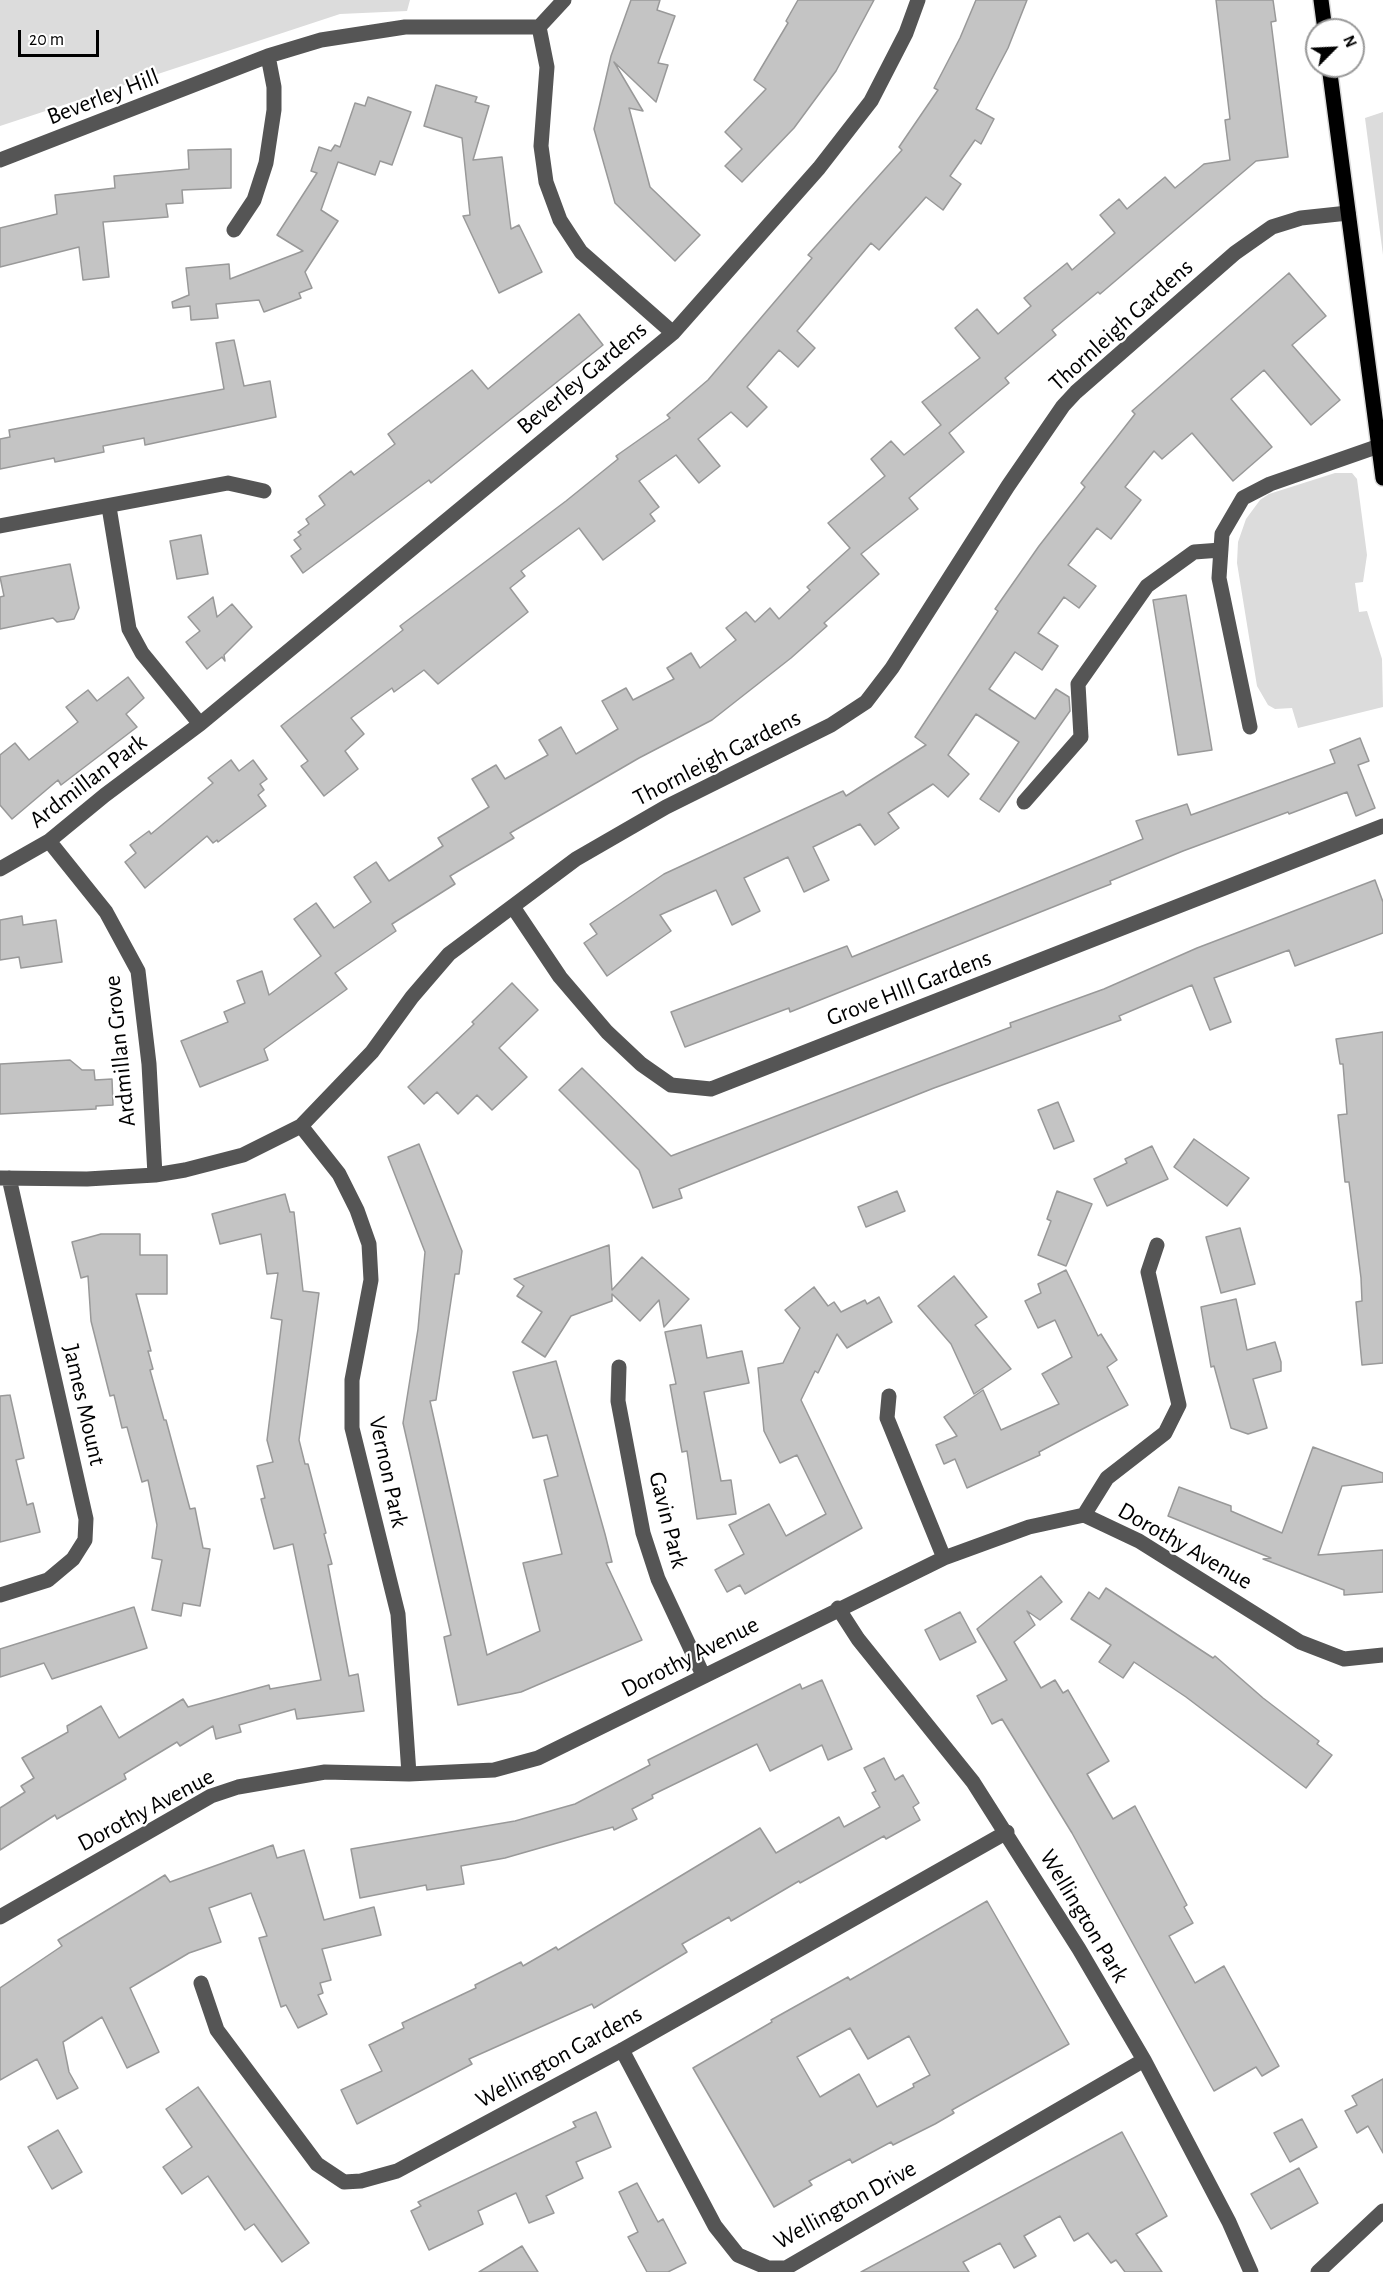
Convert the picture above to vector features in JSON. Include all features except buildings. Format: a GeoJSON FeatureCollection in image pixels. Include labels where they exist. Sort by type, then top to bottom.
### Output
{"type":"FeatureCollection","features":[{"type":"Feature","properties":{"kind":"main road"},"geometry":{"type":"LineString","coordinates":[[1321,0],[1323,18]]}},
{"type":"Feature","properties":{"kind":"main road"},"geometry":{"type":"LineString","coordinates":[[1331,78],[1383,478]]}},
{"type":"Feature","properties":{"kind":"street"},"geometry":{"type":"LineString","coordinates":[[564,0],[539,27],[547,67],[541,146],[546,182],[560,220],[581,252],[673,333]]}},
{"type":"Feature","properties":{"kind":"street","name":"Beverley Gardens"},"geometry":{"type":"LineString","coordinates":[[200,724],[673,333],[819,168],[871,101],[906,33],[918,0]]}},
{"type":"Feature","properties":{"kind":"street","name":"Beverley Hill"},"geometry":{"type":"LineString","coordinates":[[0,160],[268,56],[321,40],[405,27],[539,27]]}},
{"type":"Feature","properties":{"kind":"street"},"geometry":{"type":"LineString","coordinates":[[234,230],[254,200],[266,163],[274,110],[274,87],[268,56]]}},
{"type":"Feature","properties":{"kind":"street","name":"Thornleigh Gardens"},"geometry":{"type":"LineString","coordinates":[[5,1178],[87,1179],[155,1175],[243,1155],[301,1126],[372,1052],[411,998],[449,954],[576,859],[646,819],[831,725],[866,702],[892,668],[1008,486],[1063,405],[1235,253],[1272,227],[1301,218],[1348,213]]}},
{"type":"Feature","properties":{"kind":"street"},"geometry":{"type":"LineString","coordinates":[[1250,727],[1219,578],[1221,534],[1243,498],[1270,484],[1379,446]]}},
{"type":"Feature","properties":{"kind":"street"},"geometry":{"type":"LineString","coordinates":[[0,526],[228,483],[264,491]]}},
{"type":"Feature","properties":{"kind":"street"},"geometry":{"type":"LineString","coordinates":[[109,507],[129,629],[142,652],[200,724]]}},
{"type":"Feature","properties":{"kind":"street"},"geometry":{"type":"LineString","coordinates":[[1024,802],[1081,737],[1078,684],[1147,586],[1194,552],[1221,550]]}},
{"type":"Feature","properties":{"kind":"street","name":"Ardmillan Park"},"geometry":{"type":"LineString","coordinates":[[0,869],[49,842],[105,795],[200,724]]}},
{"type":"Feature","properties":{"kind":"street","name":"Grove HIll Gardens"},"geometry":{"type":"LineString","coordinates":[[513,907],[560,977],[607,1032],[641,1064],[671,1085],[711,1089],[1383,826]]}},
{"type":"Feature","properties":{"kind":"street","name":"Ardmillan Grove"},"geometry":{"type":"LineString","coordinates":[[49,842],[106,912],[138,971],[149,1064],[155,1175]]}},
{"type":"Feature","properties":{"kind":"street","name":"Vernon Park"},"geometry":{"type":"LineString","coordinates":[[301,1126],[339,1174],[357,1210],[369,1244],[371,1280],[352,1380],[352,1428],[398,1614],[410,1774]]}},
{"type":"Feature","properties":{"kind":"street","name":"James Mount"},"geometry":{"type":"LineString","coordinates":[[0,1595],[48,1580],[73,1559],[85,1540],[86,1519],[5,1178]]}},
{"type":"Feature","properties":{"kind":"street"},"geometry":{"type":"LineString","coordinates":[[1084,1515],[1107,1478],[1165,1433],[1179,1405],[1148,1272],[1157,1245]]}},
{"type":"Feature","properties":{"kind":"street","name":"Gavin Park"},"geometry":{"type":"LineString","coordinates":[[619,1367],[618,1401],[644,1533],[658,1579],[703,1675]]}},
{"type":"Feature","properties":{"kind":"street"},"geometry":{"type":"LineString","coordinates":[[889,1396],[887,1418],[944,1558]]}},
{"type":"Feature","properties":{"kind":"street","name":"Dorothy Avenue"},"geometry":{"type":"LineString","coordinates":[[0,1917],[211,1796],[238,1787],[325,1772],[410,1774],[494,1770],[538,1758],[838,1608],[944,1558],[1029,1527],[1084,1515],[1139,1541],[1300,1642],[1344,1659],[1383,1655]]}},
{"type":"Feature","properties":{"kind":"street","name":"Wellington Park"},"geometry":{"type":"LineString","coordinates":[[838,1608],[858,1639],[974,1782],[1007,1832],[1079,1948],[1144,2060],[1229,2222],[1251,2272]]}},
{"type":"Feature","properties":{"kind":"street","name":"Wellington Gardens"},"geometry":{"type":"LineString","coordinates":[[201,1983],[217,2030],[317,2164],[344,2182],[397,2171],[622,2050],[1007,1832]]}},
{"type":"Feature","properties":{"kind":"street","name":"Wellington Drive"},"geometry":{"type":"LineString","coordinates":[[622,2050],[715,2226],[738,2255],[768,2268],[786,2268],[1144,2060]]}},
{"type":"Feature","properties":{"kind":"street"},"geometry":{"type":"LineString","coordinates":[[1318,2272],[1383,2211]]}},
{"type":"Feature","properties":{"kind":"shaded area"},"geometry":{"type":"Polygon","coordinates":[[[0,0],[410,0],[407,11],[340,14],[0,126],[0,0]]]}},
{"type":"Feature","properties":{"kind":"shaded area"},"geometry":{"type":"Polygon","coordinates":[[[1383,112],[1383,255],[1365,118],[1383,112]]]}},
{"type":"Feature","properties":{"kind":"shaded area"},"geometry":{"type":"Polygon","coordinates":[[[1335,473],[1352,473],[1357,479],[1367,555],[1363,582],[1355,583],[1359,612],[1367,611],[1382,659],[1383,707],[1298,728],[1292,708],[1275,709],[1268,705],[1257,686],[1237,563],[1238,542],[1246,519],[1260,500],[1269,494],[1335,473]]]}}]}
